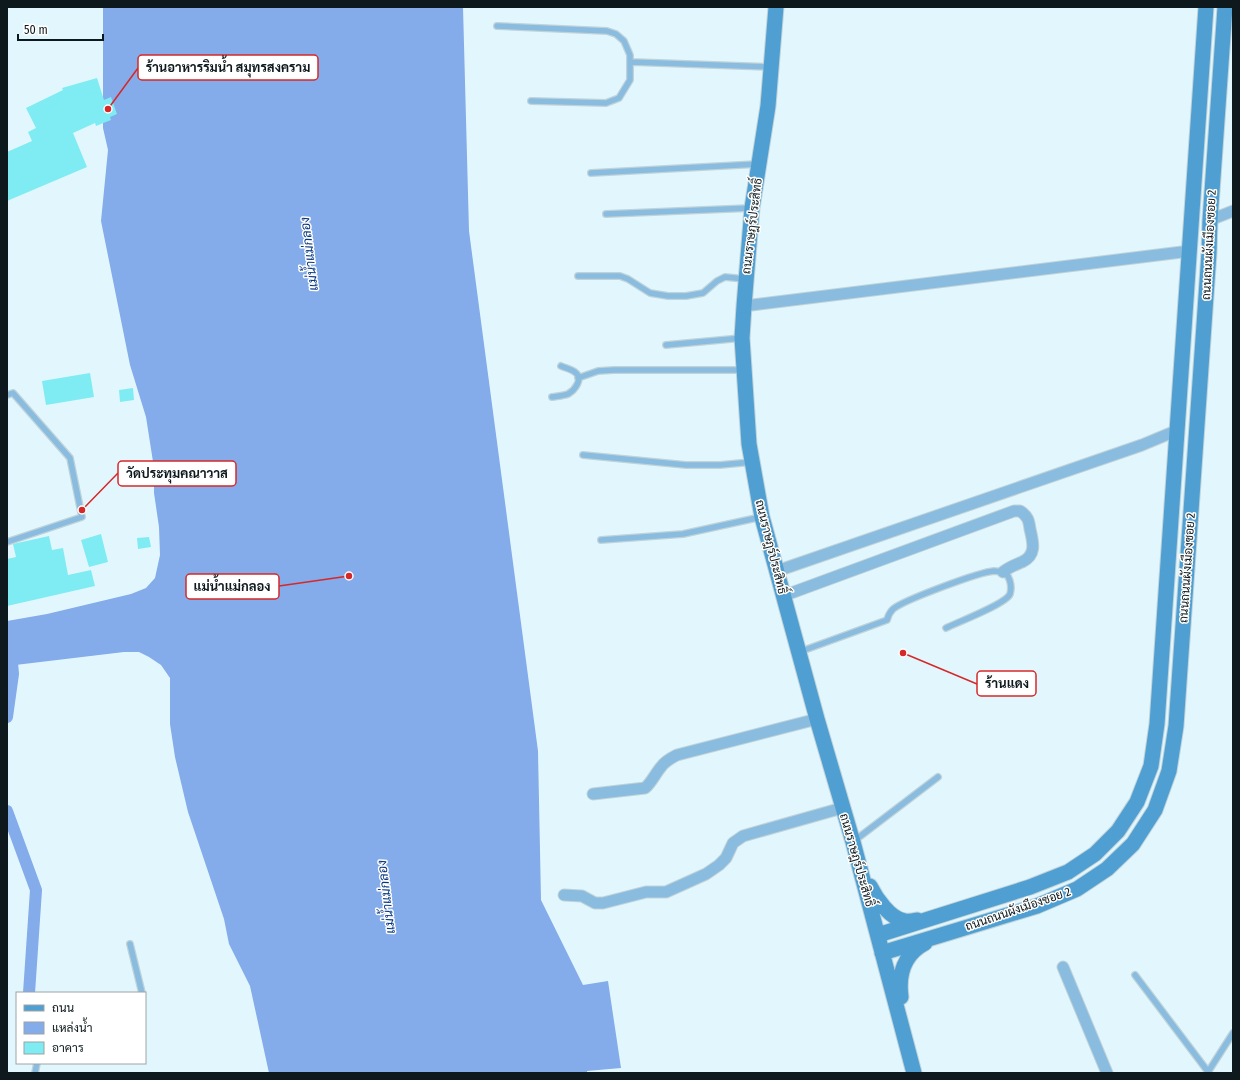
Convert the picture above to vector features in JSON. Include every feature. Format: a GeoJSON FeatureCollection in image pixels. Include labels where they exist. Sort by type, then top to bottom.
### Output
{"type":"FeatureCollection","features":[{"type":"Feature","properties":{"kind":"street","name":"ถนนราษฎร์ประสิทธิ์"},"geometry":{"type":"LineString","coordinates":[[776,7],[768,106],[752,208],[745,279],[742,338],[749,444],[762,517],[878,935],[914,1073]]}},
{"type":"Feature","properties":{"kind":"street","name":"ถนนถนนผังเมืองซอย 2"},"geometry":{"type":"LineString","coordinates":[[878,935],[1030,888],[1068,872],[1095,854],[1118,831],[1138,802],[1151,766],[1157,724],[1206,7]]}},
{"type":"Feature","properties":{"kind":"street","name":"ถนนถนนผังเมืองซอย 2"},"geometry":{"type":"LineString","coordinates":[[882,953],[1037,906],[1077,889],[1107,869],[1133,844],[1155,810],[1169,771],[1176,726],[1225,7]]}},
{"type":"Feature","properties":{"kind":"street"},"geometry":{"type":"LineString","coordinates":[[1210,220],[1233,211]]}},
{"type":"Feature","properties":{"kind":"street"},"geometry":{"type":"LineString","coordinates":[[744,306],[1190,251]]}},
{"type":"Feature","properties":{"kind":"street"},"geometry":{"type":"LineString","coordinates":[[777,571],[1177,434],[1196,439]]}},
{"type":"Feature","properties":{"kind":"street"},"geometry":{"type":"LineString","coordinates":[[783,596],[1014,511],[1020,511],[1028,519],[1034,546],[1031,555],[1024,562],[1007,568],[1003,572]]}},
{"type":"Feature","properties":{"kind":"street"},"geometry":{"type":"LineString","coordinates":[[593,794],[645,788],[661,766],[668,759],[677,755],[817,719]]}},
{"type":"Feature","properties":{"kind":"street"},"geometry":{"type":"LineString","coordinates":[[564,895],[582,896],[595,903],[603,903],[646,892],[666,892],[706,874],[719,865],[726,858],[733,843],[743,836],[842,808]]}},
{"type":"Feature","properties":{"kind":"street"},"geometry":{"type":"LineString","coordinates":[[852,842],[862,868],[878,901],[890,913],[903,921],[938,917]]}},
{"type":"Feature","properties":{"kind":"street"},"geometry":{"type":"LineString","coordinates":[[906,1043],[900,979],[905,963],[912,953],[920,946],[942,934]]}},
{"type":"Feature","properties":{"kind":"street"},"geometry":{"type":"LineString","coordinates":[[1062,967],[1107,1073]]}},
{"type":"Feature","properties":{"kind":"lane"},"geometry":{"type":"LineString","coordinates":[[497,26],[607,31],[616,34],[624,41],[631,62],[630,80],[619,98],[606,103],[531,101]]}},
{"type":"Feature","properties":{"kind":"lane"},"geometry":{"type":"LineString","coordinates":[[631,62],[771,67]]}},
{"type":"Feature","properties":{"kind":"lane"},"geometry":{"type":"LineString","coordinates":[[591,174],[760,164]]}},
{"type":"Feature","properties":{"kind":"lane"},"geometry":{"type":"LineString","coordinates":[[606,214],[752,208]]}},
{"type":"Feature","properties":{"kind":"lane"},"geometry":{"type":"LineString","coordinates":[[578,276],[620,276],[628,279],[650,293],[668,296],[686,296],[703,293],[717,281],[725,278],[745,279]]}},
{"type":"Feature","properties":{"kind":"lane"},"geometry":{"type":"LineString","coordinates":[[666,344],[742,338]]}},
{"type":"Feature","properties":{"kind":"lane"},"geometry":{"type":"LineString","coordinates":[[552,397],[568,394],[574,389],[578,381],[578,375],[575,372],[561,366]]}},
{"type":"Feature","properties":{"kind":"lane"},"geometry":{"type":"LineString","coordinates":[[578,378],[598,371],[614,370],[745,370]]}},
{"type":"Feature","properties":{"kind":"lane"},"geometry":{"type":"LineString","coordinates":[[7,395],[13,393],[70,458],[82,517],[7,542]]}},
{"type":"Feature","properties":{"kind":"lane"},"geometry":{"type":"LineString","coordinates":[[583,455],[686,465],[720,465],[752,462]]}},
{"type":"Feature","properties":{"kind":"lane"},"geometry":{"type":"LineString","coordinates":[[601,540],[683,534],[762,517]]}},
{"type":"Feature","properties":{"kind":"lane"},"geometry":{"type":"LineString","coordinates":[[799,652],[887,620],[891,610],[930,592],[982,573],[996,571],[1006,573],[1010,580],[1010,594],[1003,602],[946,628]]}},
{"type":"Feature","properties":{"kind":"lane"},"geometry":{"type":"LineString","coordinates":[[852,842],[938,777]]}},
{"type":"Feature","properties":{"kind":"lane"},"geometry":{"type":"LineString","coordinates":[[130,944],[142,992]]}},
{"type":"Feature","properties":{"kind":"lane"},"geometry":{"type":"LineString","coordinates":[[1135,975],[1208,1072],[1233,1034]]}},
{"type":"Feature","properties":{"kind":"water"},"geometry":{"type":"Polygon","coordinates":[[[103,7],[463,7],[469,231],[538,751],[541,900],[583,985],[608,981],[621,1068],[587,1071],[587,1073],[269,1073],[250,986],[229,944],[224,919],[188,812],[175,757],[170,724],[170,678],[161,665],[139,652],[124,652],[7,666],[7,621],[47,614],[131,594],[146,588],[155,578],[160,555],[159,527],[154,493],[154,468],[146,417],[130,365],[101,221],[108,150],[103,128],[103,7]]]}},
{"type":"Feature","properties":{"kind":"building"},"geometry":{"type":"Polygon","coordinates":[[[97,78],[104,100],[111,97],[117,114],[110,117],[111,120],[96,126],[95,123],[73,133],[87,167],[7,201],[7,152],[32,141],[28,132],[36,128],[26,108],[63,90],[62,88],[97,78]]]}},
{"type":"Feature","properties":{"kind":"building"},"geometry":{"type":"Polygon","coordinates":[[[90,373],[94,397],[46,405],[42,381],[90,373]]]}},
{"type":"Feature","properties":{"kind":"building"},"geometry":{"type":"Polygon","coordinates":[[[133,388],[134,400],[120,402],[119,390],[133,388]]]}},
{"type":"Feature","properties":{"kind":"building"},"geometry":{"type":"Polygon","coordinates":[[[101,534],[108,562],[89,567],[81,540],[101,534]]]}},
{"type":"Feature","properties":{"kind":"building"},"geometry":{"type":"Polygon","coordinates":[[[49,536],[52,550],[63,548],[68,575],[91,570],[95,586],[7,606],[7,559],[16,557],[13,544],[49,536]]]}},
{"type":"Feature","properties":{"kind":"building"},"geometry":{"type":"Polygon","coordinates":[[[149,537],[151,547],[138,549],[137,538],[149,537]]]}},
{"type":"Feature","properties":{"kind":"waterway"},"geometry":{"type":"LineString","coordinates":[[7,717],[13,674],[11,651]]}},
{"type":"Feature","properties":{"kind":"waterway"},"geometry":{"type":"LineString","coordinates":[[7,811],[36,890],[29,992]]}},
{"type":"Feature","properties":{"kind":"place","name":"ร้านอาหารริมน้ำ สมุทรสงคราม"},"geometry":{"type":"Point","coordinates":[108,109]}},
{"type":"Feature","properties":{"kind":"place","name":"วัดประทุมคณาวาส"},"geometry":{"type":"Point","coordinates":[82,510]}},
{"type":"Feature","properties":{"kind":"place","name":"แม่น้ำแม่กลอง"},"geometry":{"type":"Point","coordinates":[349,576]}},
{"type":"Feature","properties":{"kind":"place","name":"ร้านแดง"},"geometry":{"type":"Point","coordinates":[903,653]}}]}
